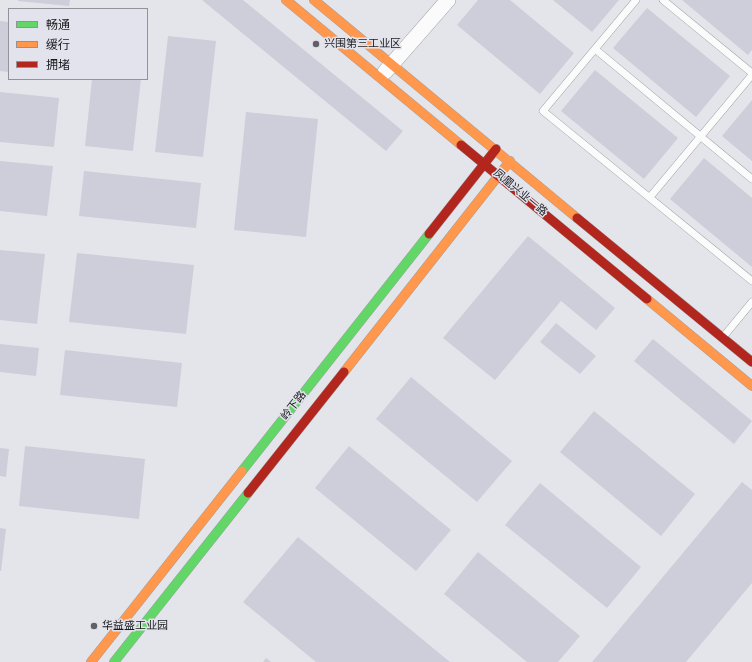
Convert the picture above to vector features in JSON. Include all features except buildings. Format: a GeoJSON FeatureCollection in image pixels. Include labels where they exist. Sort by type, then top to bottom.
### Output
{"type":"FeatureCollection","features":[{"type":"Feature","properties":{"kind":"street","name":"凤凰兴业一路"},"geometry":{"type":"LineString","coordinates":[[286,0],[752,386]]}},
{"type":"Feature","properties":{"kind":"street","name":"凤凰兴业一路"},"geometry":{"type":"LineString","coordinates":[[314,0],[752,362]]}},
{"type":"Feature","properties":{"kind":"street"},"geometry":{"type":"LineString","coordinates":[[381,78],[448,0]]}},
{"type":"Feature","properties":{"kind":"street","name":"岭下路"},"geometry":{"type":"LineString","coordinates":[[91,662],[496,149]]}},
{"type":"Feature","properties":{"kind":"street","name":"岭下路"},"geometry":{"type":"LineString","coordinates":[[114,662],[510,161]]}},
{"type":"Feature","properties":{"kind":"lane"},"geometry":{"type":"LineString","coordinates":[[636,0],[543,111],[752,281]]}},
{"type":"Feature","properties":{"kind":"lane"},"geometry":{"type":"LineString","coordinates":[[650,197],[752,74],[664,0]]}},
{"type":"Feature","properties":{"kind":"lane"},"geometry":{"type":"LineString","coordinates":[[595,49],[752,179]]}},
{"type":"Feature","properties":{"kind":"lane"},"geometry":{"type":"LineString","coordinates":[[723,338],[752,302]]}},
{"type":"Feature","properties":{"kind":"traffic: fast"},"geometry":{"type":"LineString","coordinates":[[242,471],[429,234]]}},
{"type":"Feature","properties":{"kind":"traffic: fast"},"geometry":{"type":"LineString","coordinates":[[114,662],[248,493]]}},
{"type":"Feature","properties":{"kind":"traffic: slow"},"geometry":{"type":"LineString","coordinates":[[286,0],[461,145]]}},
{"type":"Feature","properties":{"kind":"traffic: slow"},"geometry":{"type":"LineString","coordinates":[[314,0],[577,218]]}},
{"type":"Feature","properties":{"kind":"traffic: slow"},"geometry":{"type":"LineString","coordinates":[[344,372],[510,161]]}},
{"type":"Feature","properties":{"kind":"traffic: slow"},"geometry":{"type":"LineString","coordinates":[[647,299],[752,386]]}},
{"type":"Feature","properties":{"kind":"traffic: slow"},"geometry":{"type":"LineString","coordinates":[[91,662],[242,471]]}},
{"type":"Feature","properties":{"kind":"traffic: jam"},"geometry":{"type":"LineString","coordinates":[[461,145],[647,299]]}},
{"type":"Feature","properties":{"kind":"traffic: jam"},"geometry":{"type":"LineString","coordinates":[[429,234],[496,149]]}},
{"type":"Feature","properties":{"kind":"traffic: jam"},"geometry":{"type":"LineString","coordinates":[[577,218],[752,362]]}},
{"type":"Feature","properties":{"kind":"traffic: jam"},"geometry":{"type":"LineString","coordinates":[[248,493],[344,372]]}},
{"type":"Feature","properties":{"kind":"place","name":"兴围第三工业区"},"geometry":{"type":"Point","coordinates":[316,44]}},
{"type":"Feature","properties":{"kind":"place","name":"华益盛工业园"},"geometry":{"type":"Point","coordinates":[94,626]}}]}
